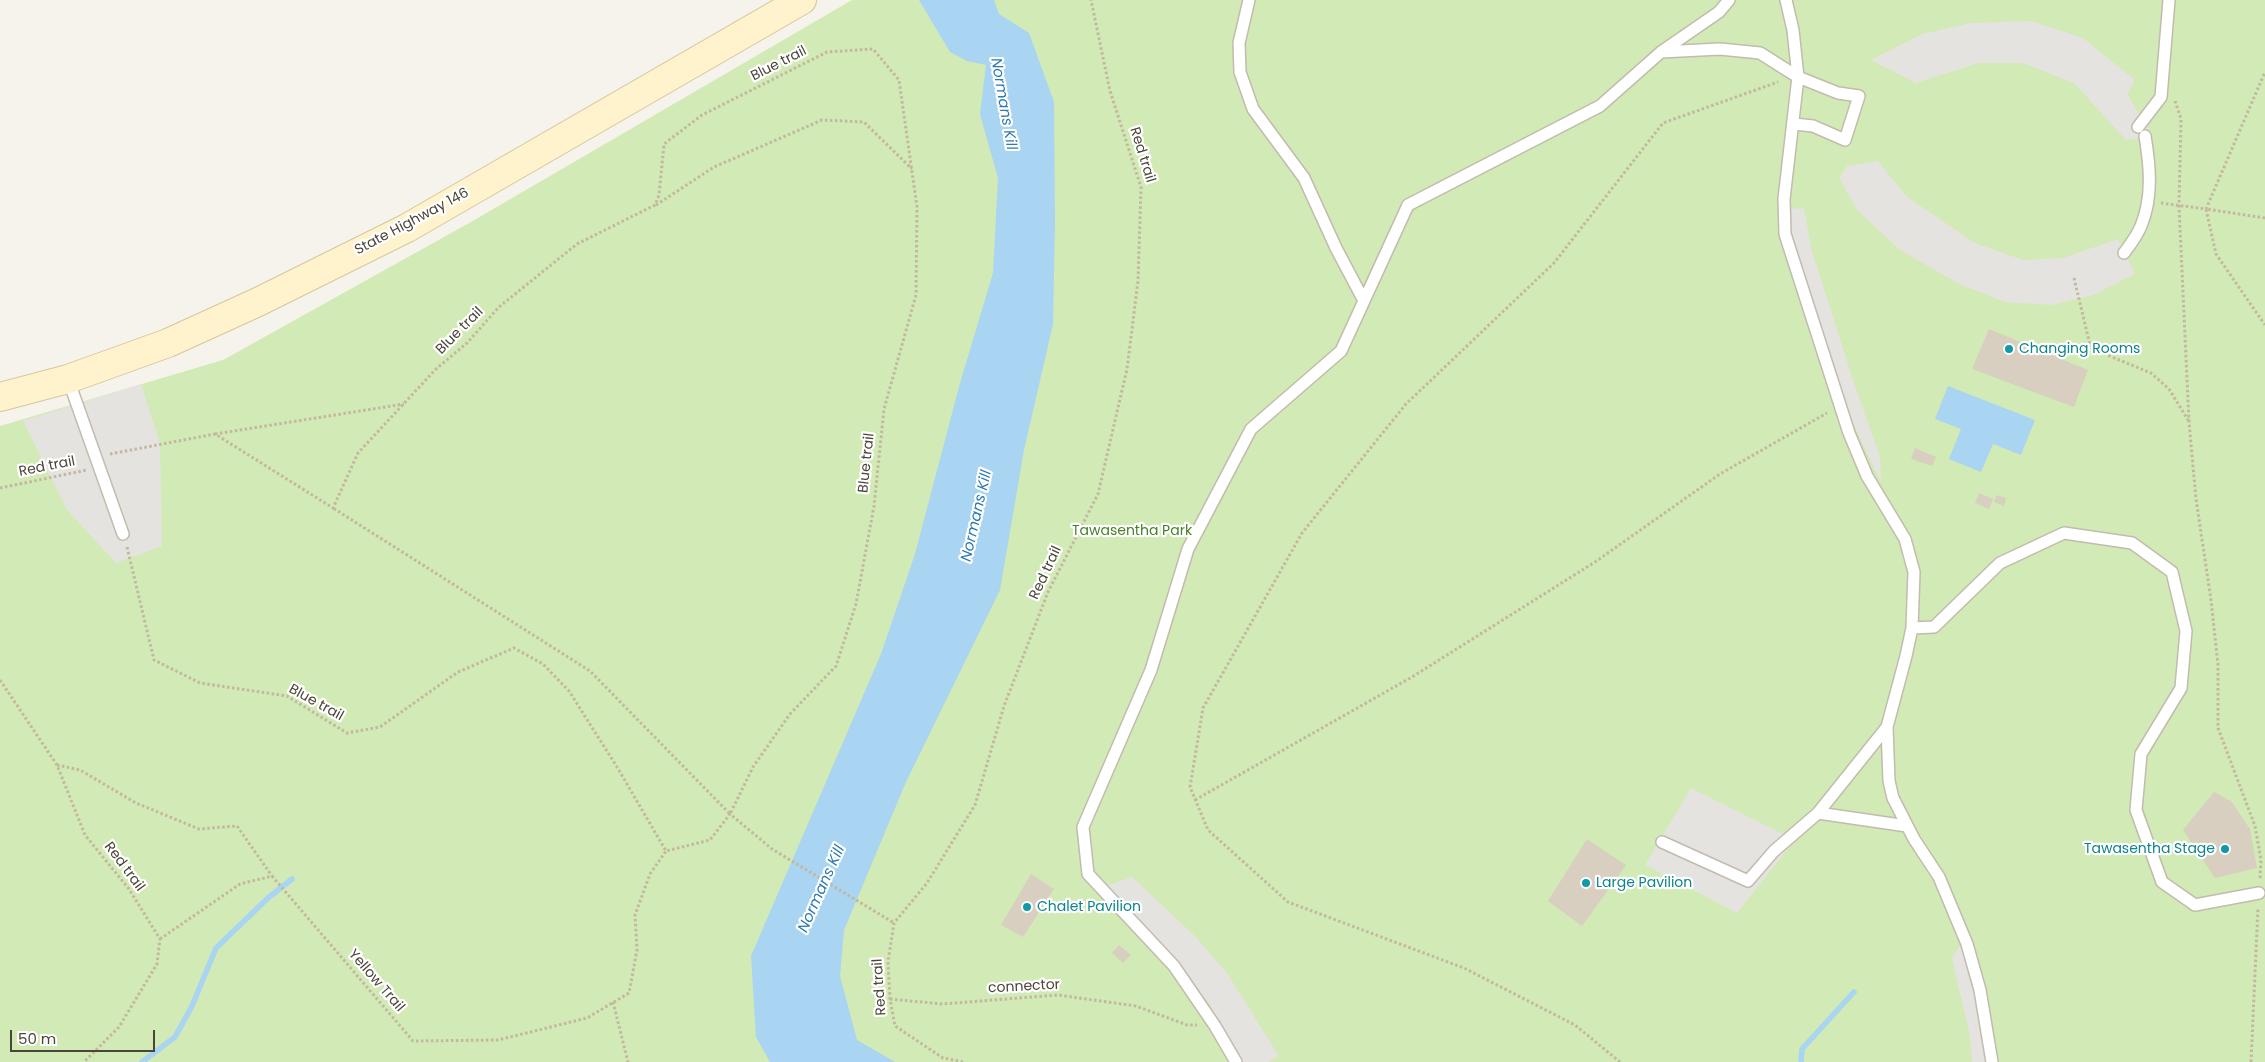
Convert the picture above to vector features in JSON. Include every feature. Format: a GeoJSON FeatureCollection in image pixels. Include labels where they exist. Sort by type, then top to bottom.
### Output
{"type":"FeatureCollection","features":[{"type":"Feature","properties":{"kind":"main road","name":"State Highway 146"},"geometry":{"type":"LineString","coordinates":[[0,396],[68,379],[168,343],[258,302],[407,228],[802,0]]}},
{"type":"Feature","properties":{"kind":"lane"},"geometry":{"type":"LineString","coordinates":[[1250,0],[1238,43],[1240,72],[1253,109],[1304,178],[1336,248],[1364,301]]}},
{"type":"Feature","properties":{"kind":"lane"},"geometry":{"type":"LineString","coordinates":[[1236,1062],[1216,1026],[1174,966],[1088,874],[1083,827],[1151,670],[1188,548],[1250,429],[1341,351],[1408,205],[1600,106],[1660,52],[1718,12],[1729,0]]}},
{"type":"Feature","properties":{"kind":"lane"},"geometry":{"type":"LineString","coordinates":[[1786,0],[1793,30],[1798,77],[1784,200],[1785,234],[1849,433],[1867,476],[1905,539],[1914,572],[1912,628],[1887,727],[1889,780],[1893,798],[1907,826],[1939,877],[1967,944],[1980,990],[1992,1062]]}},
{"type":"Feature","properties":{"kind":"lane"},"geometry":{"type":"LineString","coordinates":[[2124,253],[2141,227],[2148,199],[2150,169],[2141,132],[2161,97],[2169,0]]}},
{"type":"Feature","properties":{"kind":"lane"},"geometry":{"type":"LineString","coordinates":[[1660,52],[1720,49],[1760,53],[1798,77],[1838,93],[1858,96],[1846,140],[1813,126],[1794,124]]}},
{"type":"Feature","properties":{"kind":"lane"},"geometry":{"type":"LineString","coordinates":[[68,379],[123,534]]}},
{"type":"Feature","properties":{"kind":"lane"},"geometry":{"type":"LineString","coordinates":[[1912,628],[1934,627],[2000,563],[2064,533],[2132,543],[2172,572],[2186,631],[2180,688],[2141,754],[2136,810],[2162,882],[2195,905],[2259,893]]}},
{"type":"Feature","properties":{"kind":"lane"},"geometry":{"type":"LineString","coordinates":[[1662,842],[1748,881],[1774,851],[1818,813],[1887,727]]}},
{"type":"Feature","properties":{"kind":"lane"},"geometry":{"type":"LineString","coordinates":[[1818,813],[1907,826]]}},
{"type":"Feature","properties":{"kind":"path","name":"Red trail"},"geometry":{"type":"LineString","coordinates":[[963,1062],[943,1060],[895,1026],[890,999],[888,962],[894,923],[927,883],[975,805],[1004,706],[1048,592],[1098,494],[1127,369],[1138,281],[1141,187],[1110,90],[1091,0]]}},
{"type":"Feature","properties":{"kind":"path","name":"Blue trail"},"geometry":{"type":"LineString","coordinates":[[123,534],[154,660],[200,683],[287,696],[347,733],[380,727],[458,672],[514,648],[543,664],[569,692],[617,767],[666,851],[710,840],[730,814],[753,767],[790,714],[836,666],[856,604],[874,506],[884,409],[916,295],[917,207],[899,80],[873,49],[828,52],[702,115],[664,144],[659,195],[655,205],[576,244],[499,307],[467,343],[436,369],[358,453],[333,508]]}},
{"type":"Feature","properties":{"kind":"path"},"geometry":{"type":"LineString","coordinates":[[2265,72],[2206,209],[2216,254],[2265,325]]}},
{"type":"Feature","properties":{"kind":"path"},"geometry":{"type":"LineString","coordinates":[[1620,1062],[1575,1026],[1464,968],[1288,902],[1208,830],[1190,787],[1203,708],[1302,533],[1406,404],[1554,263],[1663,123],[1770,84],[1798,77]]}},
{"type":"Feature","properties":{"kind":"path"},"geometry":{"type":"LineString","coordinates":[[2161,97],[2175,101],[2181,118],[2179,206],[2190,422],[2196,499],[2211,600],[2218,665],[2218,728],[2227,754]]}},
{"type":"Feature","properties":{"kind":"path"},"geometry":{"type":"LineString","coordinates":[[655,205],[714,167],[822,120],[864,122],[912,169]]}},
{"type":"Feature","properties":{"kind":"path"},"geometry":{"type":"LineString","coordinates":[[2179,206],[2265,218]]}},
{"type":"Feature","properties":{"kind":"path"},"geometry":{"type":"LineString","coordinates":[[2074,278],[2090,345],[2107,355],[2151,373],[2170,389],[2190,422]]}},
{"type":"Feature","properties":{"kind":"path"},"geometry":{"type":"LineString","coordinates":[[98,462],[215,434],[405,404]]}},
{"type":"Feature","properties":{"kind":"path"},"geometry":{"type":"LineString","coordinates":[[1195,800],[1412,677],[1595,562],[1720,474],[1840,406]]}},
{"type":"Feature","properties":{"kind":"path"},"geometry":{"type":"LineString","coordinates":[[215,434],[590,671],[730,814],[772,850],[879,912],[894,923]]}},
{"type":"Feature","properties":{"kind":"path","name":"Red trail"},"geometry":{"type":"LineString","coordinates":[[0,488],[98,462]]}},
{"type":"Feature","properties":{"kind":"path","name":"Red trail"},"geometry":{"type":"LineString","coordinates":[[0,680],[57,766],[85,835],[129,889],[160,939]]}},
{"type":"Feature","properties":{"kind":"path"},"geometry":{"type":"LineString","coordinates":[[57,766],[80,770],[136,804],[199,829],[237,826],[272,876],[240,884],[160,939],[157,964],[124,1020],[119,1028],[84,1062]]}},
{"type":"Feature","properties":{"kind":"path","name":"Yellow Trail"},"geometry":{"type":"LineString","coordinates":[[272,876],[413,1041],[498,1040],[587,1018],[629,993],[636,950],[635,915],[650,874],[666,851]]}},
{"type":"Feature","properties":{"kind":"path","name":"connector"},"geometry":{"type":"LineString","coordinates":[[890,999],[942,1004],[1058,994],[1136,1006],[1187,1025],[1216,1026]]}},
{"type":"Feature","properties":{"kind":"path"},"geometry":{"type":"LineString","coordinates":[[613,1002],[628,1062]]}},
{"type":"Feature","properties":{"kind":"green space","name":"Tawasentha Park"},"geometry":{"type":"Polygon","coordinates":[[[852,0],[2265,0],[2265,1062],[0,1062],[0,426],[223,360],[471,222],[852,0]]]}},
{"type":"Feature","properties":{"kind":"shaded area"},"geometry":{"type":"Polygon","coordinates":[[[2031,21],[2083,38],[2135,80],[2127,94],[2153,137],[2126,140],[2074,83],[2023,63],[1978,63],[1916,83],[1871,60],[1922,34],[1971,23],[2031,21]]]}},
{"type":"Feature","properties":{"kind":"shaded area"},"geometry":{"type":"Polygon","coordinates":[[[1878,161],[1906,196],[1975,243],[2023,260],[2063,258],[2118,239],[2135,274],[2093,295],[2052,305],[2005,302],[1959,284],[1900,250],[1857,210],[1839,178],[1847,166],[1878,161]]]}},
{"type":"Feature","properties":{"kind":"shaded area"},"geometry":{"type":"Polygon","coordinates":[[[1804,208],[1811,248],[1880,457],[1881,482],[1852,421],[1807,286],[1793,237],[1789,209],[1804,208]]]}},
{"type":"Feature","properties":{"kind":"shaded area"},"geometry":{"type":"Polygon","coordinates":[[[141,384],[160,444],[162,546],[116,563],[67,510],[23,421],[141,384]]]}},
{"type":"Feature","properties":{"kind":"shaded area"},"geometry":{"type":"Polygon","coordinates":[[[1691,788],[1795,840],[1737,913],[1645,865],[1691,788]]]}},
{"type":"Feature","properties":{"kind":"shaded area"},"geometry":{"type":"Polygon","coordinates":[[[1132,877],[1196,937],[1227,973],[1279,1056],[1268,1062],[1243,1062],[1208,1002],[1164,948],[1106,886],[1132,877]]]}},
{"type":"Feature","properties":{"kind":"shaded area"},"geometry":{"type":"Polygon","coordinates":[[[1961,944],[1971,974],[1987,1062],[1972,1062],[1970,1036],[1952,959],[1961,944]]]}},
{"type":"Feature","properties":{"kind":"water","name":"Normans Kill"},"geometry":{"type":"Polygon","coordinates":[[[919,0],[994,0],[999,14],[1029,33],[1054,102],[1055,222],[1053,324],[1024,450],[1000,590],[906,782],[844,930],[840,976],[857,1040],[895,1062],[770,1062],[756,1037],[751,956],[881,654],[915,554],[960,383],[993,273],[998,178],[980,114],[986,65],[967,61],[950,52],[919,0]]]}},
{"type":"Feature","properties":{"kind":"water"},"geometry":{"type":"Polygon","coordinates":[[[1948,386],[2035,420],[2021,455],[1993,444],[1981,472],[1949,459],[1961,429],[1935,419],[1948,386]]]}},
{"type":"Feature","properties":{"kind":"building","name":"Changing Rooms"},"geometry":{"type":"Polygon","coordinates":[[[1989,329],[2088,370],[2074,407],[1972,369],[1989,329]]]}},
{"type":"Feature","properties":{"kind":"building"},"geometry":{"type":"Polygon","coordinates":[[[1915,448],[1936,457],[1932,466],[1911,459],[1915,448]]]}},
{"type":"Feature","properties":{"kind":"building"},"geometry":{"type":"Polygon","coordinates":[[[1979,493],[1993,499],[1989,509],[1975,503],[1979,493]]]}},
{"type":"Feature","properties":{"kind":"building"},"geometry":{"type":"Polygon","coordinates":[[[1997,495],[2006,498],[2004,506],[1994,502],[1997,495]]]}},
{"type":"Feature","properties":{"kind":"building","name":"Tawasentha Stage"},"geometry":{"type":"Polygon","coordinates":[[[2214,792],[2231,801],[2250,829],[2257,868],[2215,878],[2183,830],[2214,792]]]}},
{"type":"Feature","properties":{"kind":"building","name":"Large Pavilion"},"geometry":{"type":"Polygon","coordinates":[[[1587,839],[1626,865],[1582,926],[1548,901],[1587,839]]]}},
{"type":"Feature","properties":{"kind":"building","name":"Chalet Pavilion"},"geometry":{"type":"Polygon","coordinates":[[[1031,874],[1054,889],[1023,937],[1001,925],[1031,874]]]}},
{"type":"Feature","properties":{"kind":"building"},"geometry":{"type":"Polygon","coordinates":[[[1119,945],[1131,955],[1123,963],[1112,953],[1119,945]]]}},
{"type":"Feature","properties":{"kind":"waterway"},"geometry":{"type":"LineString","coordinates":[[142,1062],[175,1037],[192,1006],[216,948],[268,898],[292,879]]}},
{"type":"Feature","properties":{"kind":"waterway"},"geometry":{"type":"LineString","coordinates":[[1801,1062],[1802,1049],[1854,992]]}},
{"type":"Feature","properties":{"kind":"place","name":"Changing Rooms"},"geometry":{"type":"Point","coordinates":[2009,349]}},
{"type":"Feature","properties":{"kind":"place","name":"Tawasentha Stage"},"geometry":{"type":"Point","coordinates":[2225,849]}},
{"type":"Feature","properties":{"kind":"place","name":"Large Pavilion"},"geometry":{"type":"Point","coordinates":[1586,883]}},
{"type":"Feature","properties":{"kind":"place","name":"Chalet Pavilion"},"geometry":{"type":"Point","coordinates":[1027,907]}}]}
